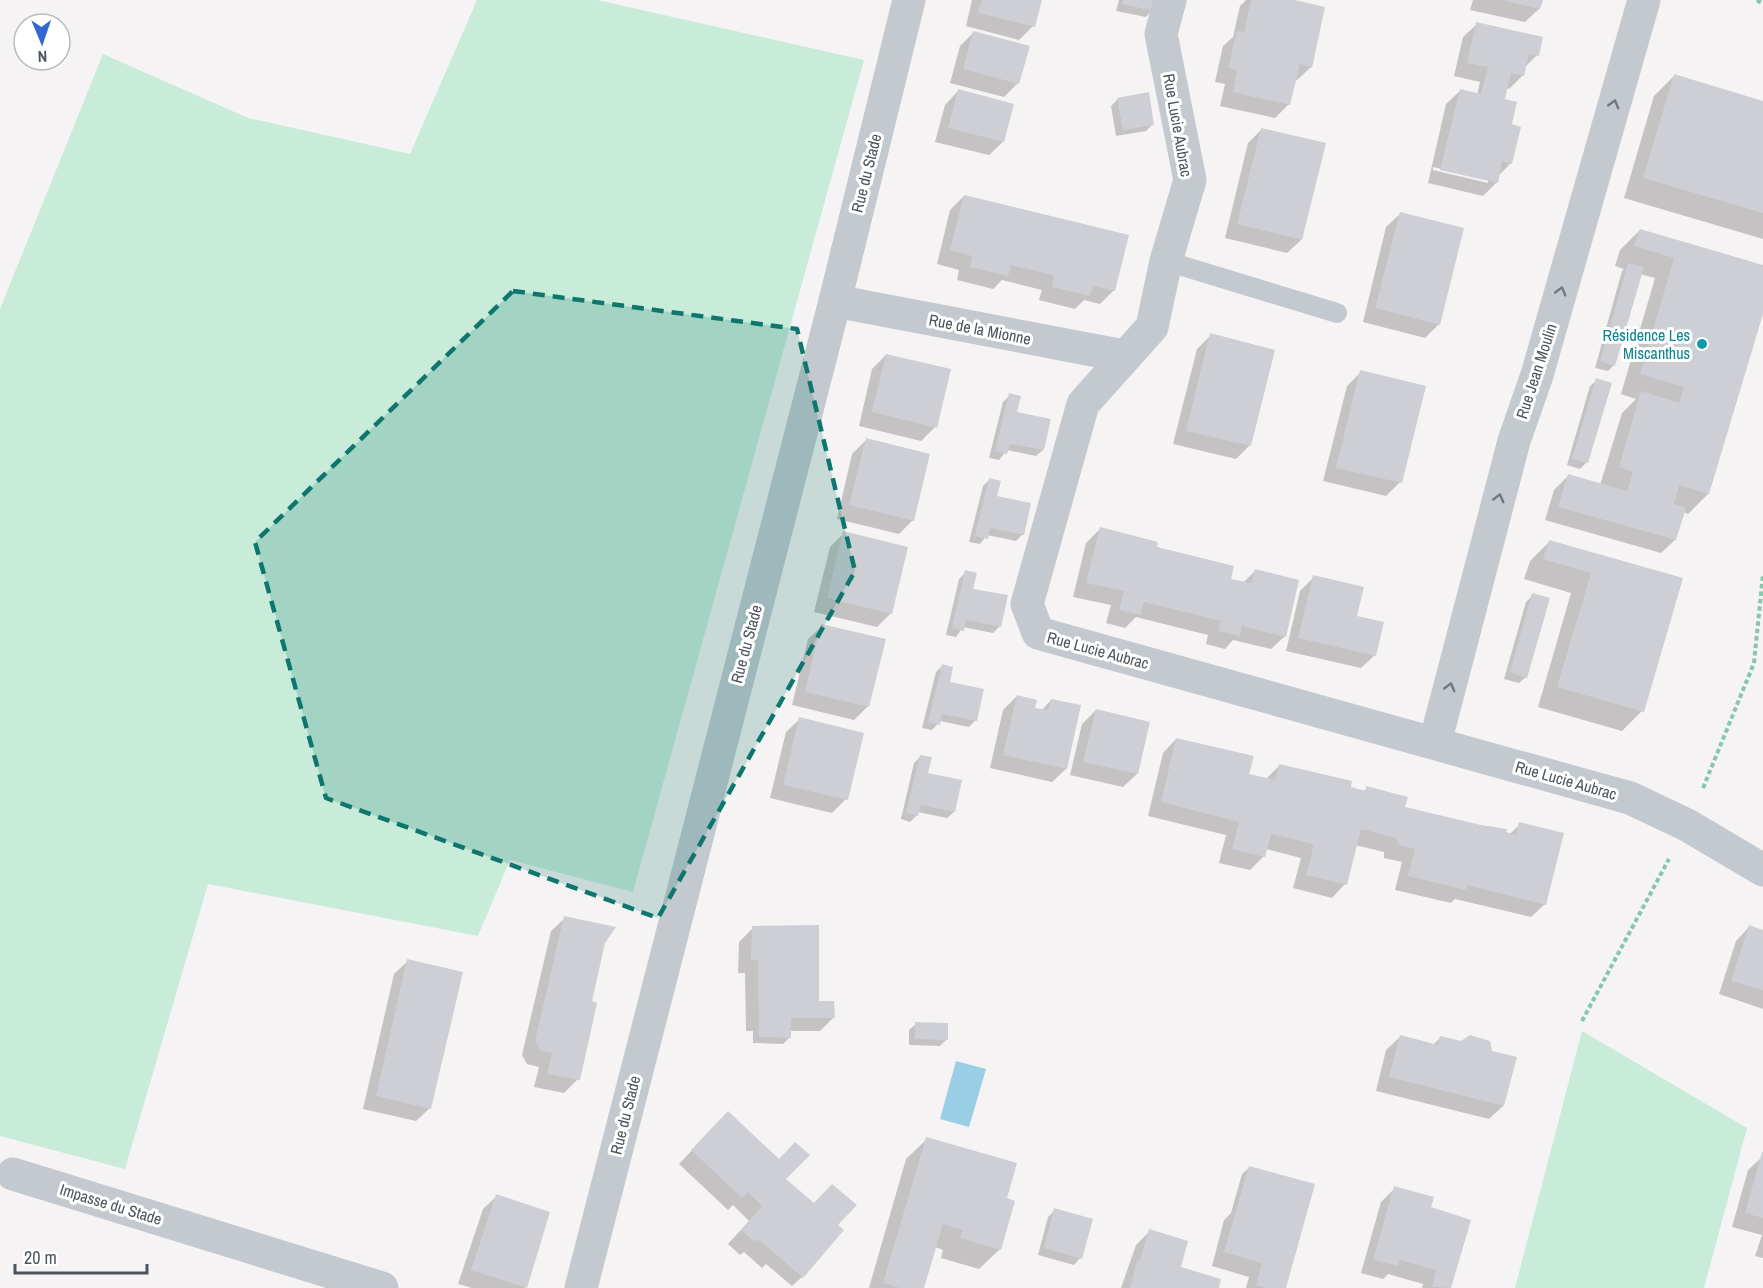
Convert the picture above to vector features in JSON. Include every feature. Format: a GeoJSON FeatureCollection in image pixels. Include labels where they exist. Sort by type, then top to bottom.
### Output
{"type":"FeatureCollection","features":[{"type":"Feature","properties":{"kind":"street","name":"Rue du Stade"},"geometry":{"type":"LineString","coordinates":[[581,1288],[835,301],[909,0]]}},
{"type":"Feature","properties":{"kind":"street","name":"Rue Lucie Aubrac"},"geometry":{"type":"LineString","coordinates":[[1170,0],[1161,34],[1190,180],[1166,261],[1152,327],[1083,404],[1027,604],[1038,633],[1630,798],[1687,825],[1763,870]]}},
{"type":"Feature","properties":{"kind":"street","name":"Rue Jean Moulin"},"geometry":{"type":"LineString","coordinates":[[1435,743],[1514,441],[1537,375],[1644,0]]}},
{"type":"Feature","properties":{"kind":"street","name":"Rue de la Mionne"},"geometry":{"type":"LineString","coordinates":[[835,301],[1124,356]]}},
{"type":"Feature","properties":{"kind":"street","name":"Impasse du Stade"},"geometry":{"type":"LineString","coordinates":[[13,1174],[382,1288]]}},
{"type":"Feature","properties":{"kind":"lane"},"geometry":{"type":"LineString","coordinates":[[1166,261],[1337,313]]}},
{"type":"Feature","properties":{"kind":"path"},"geometry":{"type":"LineString","coordinates":[[1757,0],[1763,4]]}},
{"type":"Feature","properties":{"kind":"highlighted area"},"geometry":{"type":"Polygon","coordinates":[[[513,291],[797,329],[855,571],[658,918],[326,798],[255,542],[513,291]]]}},
{"type":"Feature","properties":{"kind":"green space"},"geometry":{"type":"Polygon","coordinates":[[[477,0],[597,0],[864,60],[633,892],[510,860],[478,936],[208,884],[125,1169],[0,1136],[0,309],[103,54],[248,118],[410,154],[477,0]]]}},
{"type":"Feature","properties":{"kind":"green space"},"geometry":{"type":"Polygon","coordinates":[[[1582,1031],[1747,1128],[1704,1288],[1515,1288],[1582,1031]]]}},
{"type":"Feature","properties":{"kind":"water"},"geometry":{"type":"Polygon","coordinates":[[[956,1061],[986,1069],[969,1127],[940,1119],[956,1061]]]}},
{"type":"Feature","properties":{"kind":"building"},"geometry":{"type":"Polygon","coordinates":[[[982,0],[1042,0],[1035,27],[978,13],[982,0]]]}},
{"type":"Feature","properties":{"kind":"building"},"geometry":{"type":"Polygon","coordinates":[[[1123,0],[1156,0],[1154,11],[1122,4],[1123,0]]]}},
{"type":"Feature","properties":{"kind":"building"},"geometry":{"type":"Polygon","coordinates":[[[1251,0],[1295,0],[1325,7],[1312,68],[1300,64],[1290,105],[1233,92],[1237,70],[1228,68],[1237,31],[1244,32],[1251,0]]]}},
{"type":"Feature","properties":{"kind":"building"},"geometry":{"type":"Polygon","coordinates":[[[1502,0],[1543,0],[1540,9],[1502,0]]]}},
{"type":"Feature","properties":{"kind":"building"},"geometry":{"type":"Polygon","coordinates":[[[1476,22],[1543,37],[1539,56],[1529,54],[1524,76],[1511,73],[1505,99],[1517,102],[1512,124],[1521,127],[1512,164],[1502,161],[1498,183],[1440,170],[1460,89],[1481,94],[1488,67],[1467,63],[1476,22]]]}},
{"type":"Feature","properties":{"kind":"building"},"geometry":{"type":"Polygon","coordinates":[[[973,31],[1030,46],[1019,84],[963,69],[973,31]]]}},
{"type":"Feature","properties":{"kind":"building"},"geometry":{"type":"Polygon","coordinates":[[[1674,74],[1763,101],[1763,213],[1643,178],[1674,74]]]}},
{"type":"Feature","properties":{"kind":"building"},"geometry":{"type":"Polygon","coordinates":[[[958,89],[1014,104],[1004,142],[948,128],[958,89]]]}},
{"type":"Feature","properties":{"kind":"building"},"geometry":{"type":"Polygon","coordinates":[[[1149,92],[1154,125],[1123,130],[1117,98],[1149,92]]]}},
{"type":"Feature","properties":{"kind":"building"},"geometry":{"type":"Polygon","coordinates":[[[1261,128],[1326,143],[1302,240],[1237,224],[1261,128]]]}},
{"type":"Feature","properties":{"kind":"building"},"geometry":{"type":"Polygon","coordinates":[[[964,195],[1129,235],[1115,291],[1093,286],[1090,296],[1052,287],[1054,276],[1032,270],[1011,265],[1008,276],[970,267],[972,256],[950,250],[964,195]]]}},
{"type":"Feature","properties":{"kind":"building"},"geometry":{"type":"Polygon","coordinates":[[[1400,212],[1464,228],[1440,325],[1375,308],[1400,212]]]}},
{"type":"Feature","properties":{"kind":"building","name":"Résidence Les Miscanthus"},"geometry":{"type":"Polygon","coordinates":[[[1640,229],[1763,265],[1763,314],[1709,494],[1679,485],[1674,504],[1686,508],[1676,540],[1558,507],[1568,474],[1627,491],[1633,472],[1619,467],[1641,391],[1679,403],[1684,387],[1640,374],[1674,258],[1634,246],[1640,229]]]}},
{"type":"Feature","properties":{"kind":"building"},"geometry":{"type":"Polygon","coordinates":[[[1628,263],[1644,267],[1615,366],[1600,361],[1628,263]]]}},
{"type":"Feature","properties":{"kind":"building"},"geometry":{"type":"Polygon","coordinates":[[[1210,333],[1275,350],[1251,446],[1186,431],[1210,333]]]}},
{"type":"Feature","properties":{"kind":"building"},"geometry":{"type":"Polygon","coordinates":[[[886,354],[951,369],[937,428],[872,412],[886,354]]]}},
{"type":"Feature","properties":{"kind":"building"},"geometry":{"type":"Polygon","coordinates":[[[1360,370],[1426,386],[1402,483],[1336,468],[1360,370]]]}},
{"type":"Feature","properties":{"kind":"building"},"geometry":{"type":"Polygon","coordinates":[[[1596,378],[1612,383],[1588,463],[1572,459],[1596,378]]]}},
{"type":"Feature","properties":{"kind":"building"},"geometry":{"type":"Polygon","coordinates":[[[1009,393],[1021,396],[1017,412],[1051,419],[1044,450],[1010,444],[1007,454],[995,451],[1009,393]]]}},
{"type":"Feature","properties":{"kind":"building"},"geometry":{"type":"Polygon","coordinates":[[[866,438],[930,454],[914,521],[849,505],[866,438]]]}},
{"type":"Feature","properties":{"kind":"building"},"geometry":{"type":"Polygon","coordinates":[[[989,478],[1001,481],[997,496],[1031,503],[1024,535],[990,528],[988,539],[975,536],[989,478]]]}},
{"type":"Feature","properties":{"kind":"building"},"geometry":{"type":"Polygon","coordinates":[[[1100,527],[1158,542],[1157,547],[1234,566],[1231,579],[1251,583],[1255,569],[1299,580],[1286,637],[1242,626],[1240,636],[1218,631],[1221,621],[1144,602],[1140,615],[1119,610],[1124,591],[1086,583],[1100,527]]]}},
{"type":"Feature","properties":{"kind":"building"},"geometry":{"type":"Polygon","coordinates":[[[843,531],[908,547],[892,614],[827,598],[843,531]]]}},
{"type":"Feature","properties":{"kind":"building"},"geometry":{"type":"Polygon","coordinates":[[[1549,540],[1683,578],[1644,712],[1557,687],[1591,573],[1543,559],[1549,540]]]}},
{"type":"Feature","properties":{"kind":"building"},"geometry":{"type":"Polygon","coordinates":[[[965,570],[977,573],[973,589],[1008,595],[1001,627],[966,620],[964,631],[952,628],[965,570]]]}},
{"type":"Feature","properties":{"kind":"building"},"geometry":{"type":"Polygon","coordinates":[[[1313,575],[1364,587],[1357,616],[1384,622],[1376,656],[1298,638],[1313,575]]]}},
{"type":"Feature","properties":{"kind":"building"},"geometry":{"type":"Polygon","coordinates":[[[1532,593],[1550,598],[1527,678],[1510,672],[1532,593]]]}},
{"type":"Feature","properties":{"kind":"building"},"geometry":{"type":"Polygon","coordinates":[[[821,624],[886,639],[869,707],[805,692],[821,624]]]}},
{"type":"Feature","properties":{"kind":"building"},"geometry":{"type":"Polygon","coordinates":[[[942,664],[953,667],[950,682],[984,689],[977,721],[942,714],[940,725],[928,722],[942,664]]]}},
{"type":"Feature","properties":{"kind":"building"},"geometry":{"type":"Polygon","coordinates":[[[1017,695],[1037,700],[1035,708],[1048,710],[1051,699],[1081,705],[1067,769],[1003,755],[1017,695]]]}},
{"type":"Feature","properties":{"kind":"building"},"geometry":{"type":"Polygon","coordinates":[[[1096,709],[1150,722],[1138,774],[1083,762],[1096,709]]]}},
{"type":"Feature","properties":{"kind":"building"},"geometry":{"type":"Polygon","coordinates":[[[799,717],[864,733],[848,800],[783,785],[799,717]]]}},
{"type":"Feature","properties":{"kind":"building"},"geometry":{"type":"Polygon","coordinates":[[[1176,738],[1254,756],[1249,774],[1275,780],[1279,764],[1352,781],[1351,787],[1366,791],[1366,786],[1408,797],[1405,807],[1507,829],[1506,832],[1516,835],[1519,822],[1564,833],[1546,905],[1467,885],[1466,890],[1408,876],[1415,849],[1398,845],[1397,838],[1361,829],[1347,885],[1306,875],[1314,844],[1271,834],[1265,857],[1232,849],[1239,822],[1161,802],[1176,738]]]}},
{"type":"Feature","properties":{"kind":"building"},"geometry":{"type":"Polygon","coordinates":[[[920,755],[932,757],[928,773],[962,780],[955,812],[921,805],[918,816],[906,813],[920,755]]]}},
{"type":"Feature","properties":{"kind":"building"},"geometry":{"type":"Polygon","coordinates":[[[564,916],[616,927],[605,943],[592,1001],[597,1003],[580,1080],[547,1074],[552,1053],[541,1051],[535,1041],[564,916]]]}},
{"type":"Feature","properties":{"kind":"building"},"geometry":{"type":"Polygon","coordinates":[[[819,925],[819,1001],[834,1001],[835,1018],[791,1018],[791,1038],[759,1037],[758,960],[751,960],[752,926],[819,925]]]}},
{"type":"Feature","properties":{"kind":"building"},"geometry":{"type":"Polygon","coordinates":[[[1749,925],[1763,930],[1763,990],[1731,981],[1749,925]]]}},
{"type":"Feature","properties":{"kind":"building"},"geometry":{"type":"Polygon","coordinates":[[[407,959],[463,972],[431,1109],[376,1096],[407,959]]]}},
{"type":"Feature","properties":{"kind":"building"},"geometry":{"type":"Polygon","coordinates":[[[915,1022],[948,1023],[948,1040],[915,1039],[915,1022]]]}},
{"type":"Feature","properties":{"kind":"building"},"geometry":{"type":"Polygon","coordinates":[[[1400,1035],[1438,1045],[1440,1036],[1461,1041],[1470,1035],[1490,1041],[1492,1051],[1517,1057],[1504,1106],[1389,1077],[1400,1035]]]}},
{"type":"Feature","properties":{"kind":"building"},"geometry":{"type":"Polygon","coordinates":[[[728,1111],[779,1159],[795,1142],[810,1155],[786,1179],[814,1203],[832,1184],[857,1205],[838,1225],[844,1230],[803,1278],[758,1239],[755,1242],[741,1230],[762,1206],[748,1192],[742,1198],[691,1150],[728,1111]]]}},
{"type":"Feature","properties":{"kind":"building"},"geometry":{"type":"Polygon","coordinates":[[[926,1137],[1017,1163],[1007,1198],[1015,1201],[1001,1250],[960,1238],[963,1230],[943,1224],[924,1288],[900,1288],[883,1283],[926,1137]]]}},
{"type":"Feature","properties":{"kind":"building"},"geometry":{"type":"Polygon","coordinates":[[[1763,1152],[1763,1218],[1745,1213],[1763,1152]]]}},
{"type":"Feature","properties":{"kind":"building"},"geometry":{"type":"Polygon","coordinates":[[[1249,1166],[1315,1184],[1286,1288],[1266,1288],[1256,1285],[1262,1263],[1224,1252],[1249,1166]]]}},
{"type":"Feature","properties":{"kind":"building"},"geometry":{"type":"Polygon","coordinates":[[[1394,1186],[1434,1197],[1431,1207],[1471,1220],[1451,1288],[1432,1287],[1436,1270],[1400,1260],[1398,1266],[1373,1260],[1394,1186]]]}},
{"type":"Feature","properties":{"kind":"building"},"geometry":{"type":"Polygon","coordinates":[[[496,1194],[550,1212],[527,1288],[471,1270],[496,1194]]]}},
{"type":"Feature","properties":{"kind":"building"},"geometry":{"type":"Polygon","coordinates":[[[1054,1208],[1093,1219],[1082,1259],[1044,1248],[1054,1208]]]}},
{"type":"Feature","properties":{"kind":"building"},"geometry":{"type":"Polygon","coordinates":[[[1149,1229],[1188,1241],[1181,1267],[1221,1279],[1219,1288],[1130,1288],[1137,1260],[1140,1260],[1149,1229]]]}},
{"type":"Feature","properties":{"kind":"place","name":"Résidence Les Miscanthus"},"geometry":{"type":"Point","coordinates":[1702,344]}}]}
